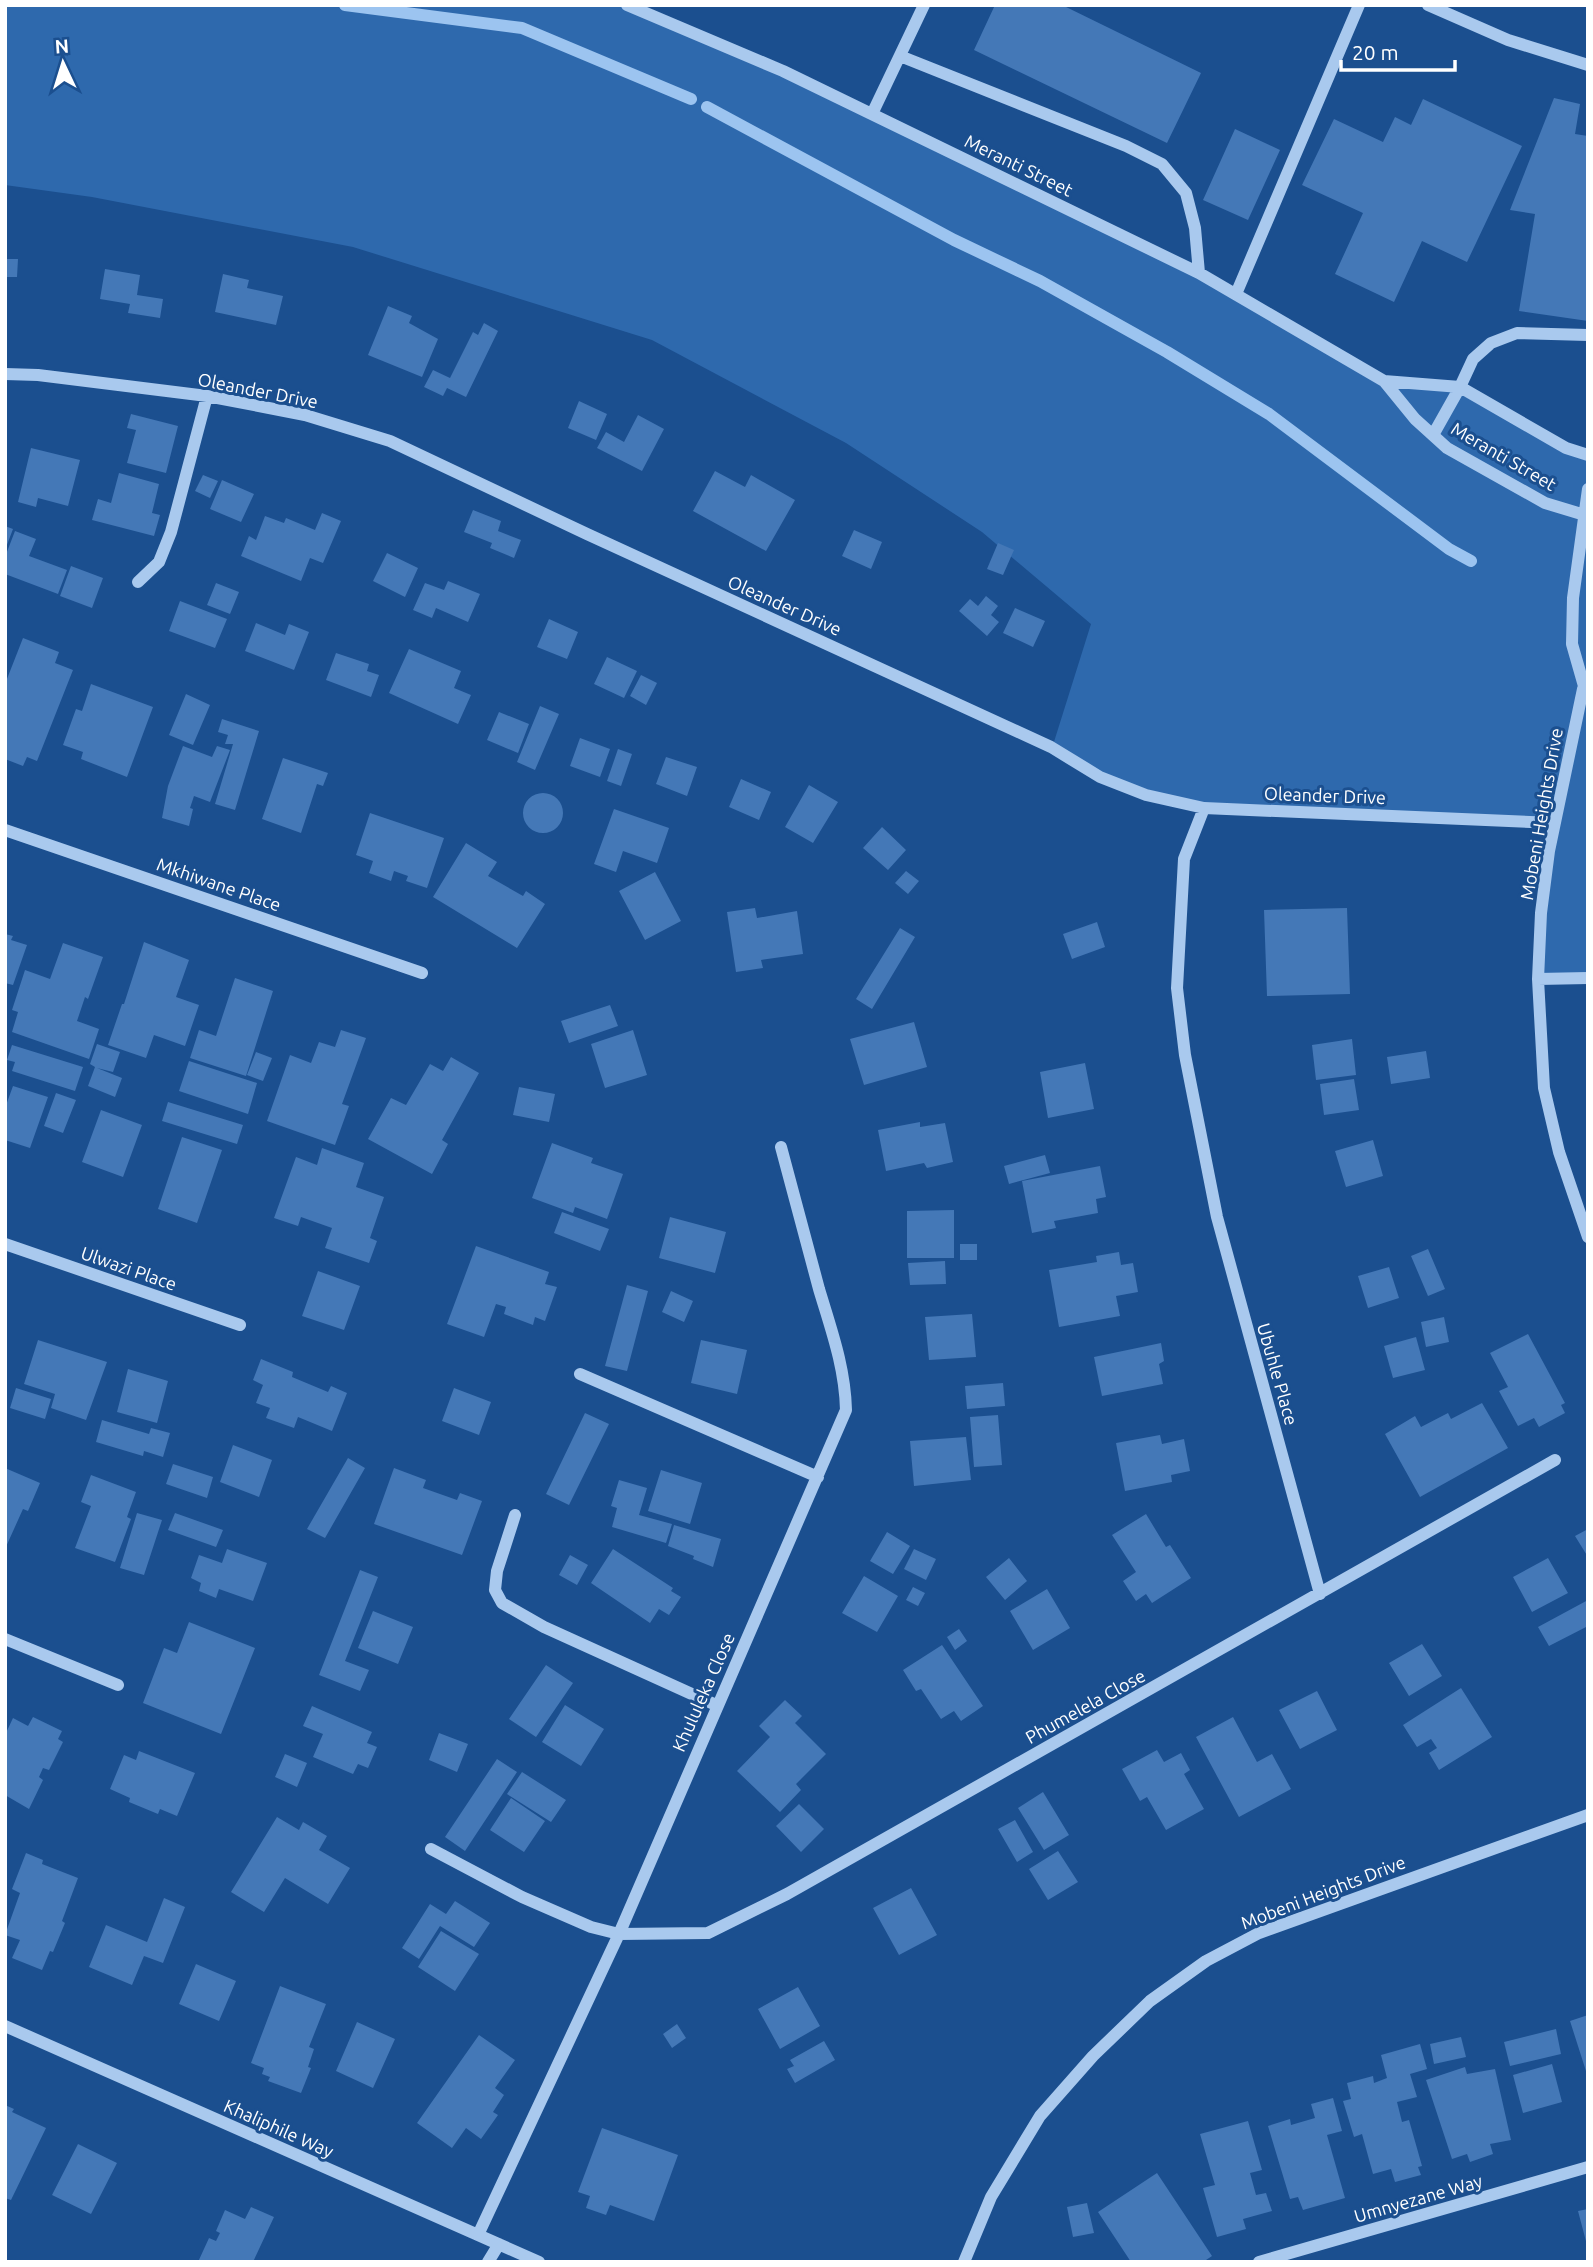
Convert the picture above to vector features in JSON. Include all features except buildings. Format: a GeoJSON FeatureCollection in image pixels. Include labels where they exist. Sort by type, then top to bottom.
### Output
{"type":"FeatureCollection","features":[{"type":"Feature","properties":{"kind":"street","name":"Meranti Street"},"geometry":{"type":"LineString","coordinates":[[627,5],[783,71],[1199,273],[1384,381],[1415,419],[1447,448],[1545,503],[1586,515]]}},
{"type":"Feature","properties":{"kind":"street"},"geometry":{"type":"LineString","coordinates":[[872,114],[924,5]]}},
{"type":"Feature","properties":{"kind":"street"},"geometry":{"type":"LineString","coordinates":[[1236,294],[1359,5]]}},
{"type":"Feature","properties":{"kind":"street"},"geometry":{"type":"LineString","coordinates":[[1428,5],[1508,40],[1588,65]]}},
{"type":"Feature","properties":{"kind":"street"},"geometry":{"type":"LineString","coordinates":[[900,56],[1126,146],[1162,164],[1186,193],[1195,228],[1199,273]]}},
{"type":"Feature","properties":{"kind":"street"},"geometry":{"type":"LineString","coordinates":[[1433,435],[1473,359],[1491,343],[1517,333],[1588,335]]}},
{"type":"Feature","properties":{"kind":"street","name":"Oleander Drive"},"geometry":{"type":"LineString","coordinates":[[5,374],[38,375],[207,396],[305,415],[390,441],[1051,747],[1100,778],[1146,795],[1204,808],[1555,823]]}},
{"type":"Feature","properties":{"kind":"street","name":"Meranti Street"},"geometry":{"type":"LineString","coordinates":[[1384,381],[1460,387],[1566,448],[1588,455]]}},
{"type":"Feature","properties":{"kind":"street"},"geometry":{"type":"LineString","coordinates":[[138,582],[159,562],[171,532],[207,396]]}},
{"type":"Feature","properties":{"kind":"street","name":"Mobeni Heights Drive"},"geometry":{"type":"LineString","coordinates":[[1588,489],[1573,598],[1572,644],[1586,682],[1549,851],[1541,913],[1538,979],[1544,1088],[1559,1152],[1588,1237]]}},
{"type":"Feature","properties":{"kind":"street","name":"Ubuhle Place"},"geometry":{"type":"LineString","coordinates":[[1204,808],[1184,859],[1177,988],[1185,1055],[1223,1242],[1320,1594]]}},
{"type":"Feature","properties":{"kind":"street","name":"Mkhiwane Place"},"geometry":{"type":"LineString","coordinates":[[5,830],[422,973]]}},
{"type":"Feature","properties":{"kind":"street"},"geometry":{"type":"LineString","coordinates":[[1538,979],[1588,978]]}},
{"type":"Feature","properties":{"kind":"street","name":"Khululeka Close"},"geometry":{"type":"LineString","coordinates":[[478,2235],[618,1934],[846,1410],[846,1392],[836,1341],[781,1147]]}},
{"type":"Feature","properties":{"kind":"street","name":"Ulwazi Place"},"geometry":{"type":"LineString","coordinates":[[5,1244],[240,1325]]}},
{"type":"Feature","properties":{"kind":"street"},"geometry":{"type":"LineString","coordinates":[[580,1374],[818,1476]]}},
{"type":"Feature","properties":{"kind":"street","name":"Phumelela Close"},"geometry":{"type":"LineString","coordinates":[[431,1849],[522,1897],[591,1927],[618,1934],[708,1933],[787,1894],[1555,1460]]}},
{"type":"Feature","properties":{"kind":"street"},"geometry":{"type":"LineString","coordinates":[[515,1515],[497,1571],[495,1590],[502,1603],[544,1627],[716,1705]]}},
{"type":"Feature","properties":{"kind":"street"},"geometry":{"type":"LineString","coordinates":[[5,1639],[118,1685]]}},
{"type":"Feature","properties":{"kind":"street","name":"Mobeni Heights Drive"},"geometry":{"type":"LineString","coordinates":[[964,2262],[991,2196],[1040,2116],[1093,2056],[1150,2001],[1206,1961],[1272,1928],[1588,1815]]}},
{"type":"Feature","properties":{"kind":"street","name":"Khaliphile Way"},"geometry":{"type":"LineString","coordinates":[[5,2026],[539,2262]]}},
{"type":"Feature","properties":{"kind":"street","name":"Umnyezane Way"},"geometry":{"type":"LineString","coordinates":[[1259,2262],[1588,2167]]}},
{"type":"Feature","properties":{"kind":"street"},"geometry":{"type":"LineString","coordinates":[[488,2262],[499,2244]]}},
{"type":"Feature","properties":{"kind":"shaded area"},"geometry":{"type":"Polygon","coordinates":[[[5,5],[632,5],[1200,273],[1386,380],[1434,382],[1588,454],[1588,978],[1539,978],[1557,823],[1204,806],[1101,776],[1053,745],[1091,624],[982,532],[846,443],[652,340],[353,247],[92,197],[5,185],[5,5]]]}},
{"type":"Feature","properties":{"kind":"waterway"},"geometry":{"type":"LineString","coordinates":[[345,5],[522,28],[691,99]]}},
{"type":"Feature","properties":{"kind":"waterway"},"geometry":{"type":"LineString","coordinates":[[707,107],[954,240],[1040,281],[1167,352],[1269,414],[1449,549],[1471,561]]}}]}
